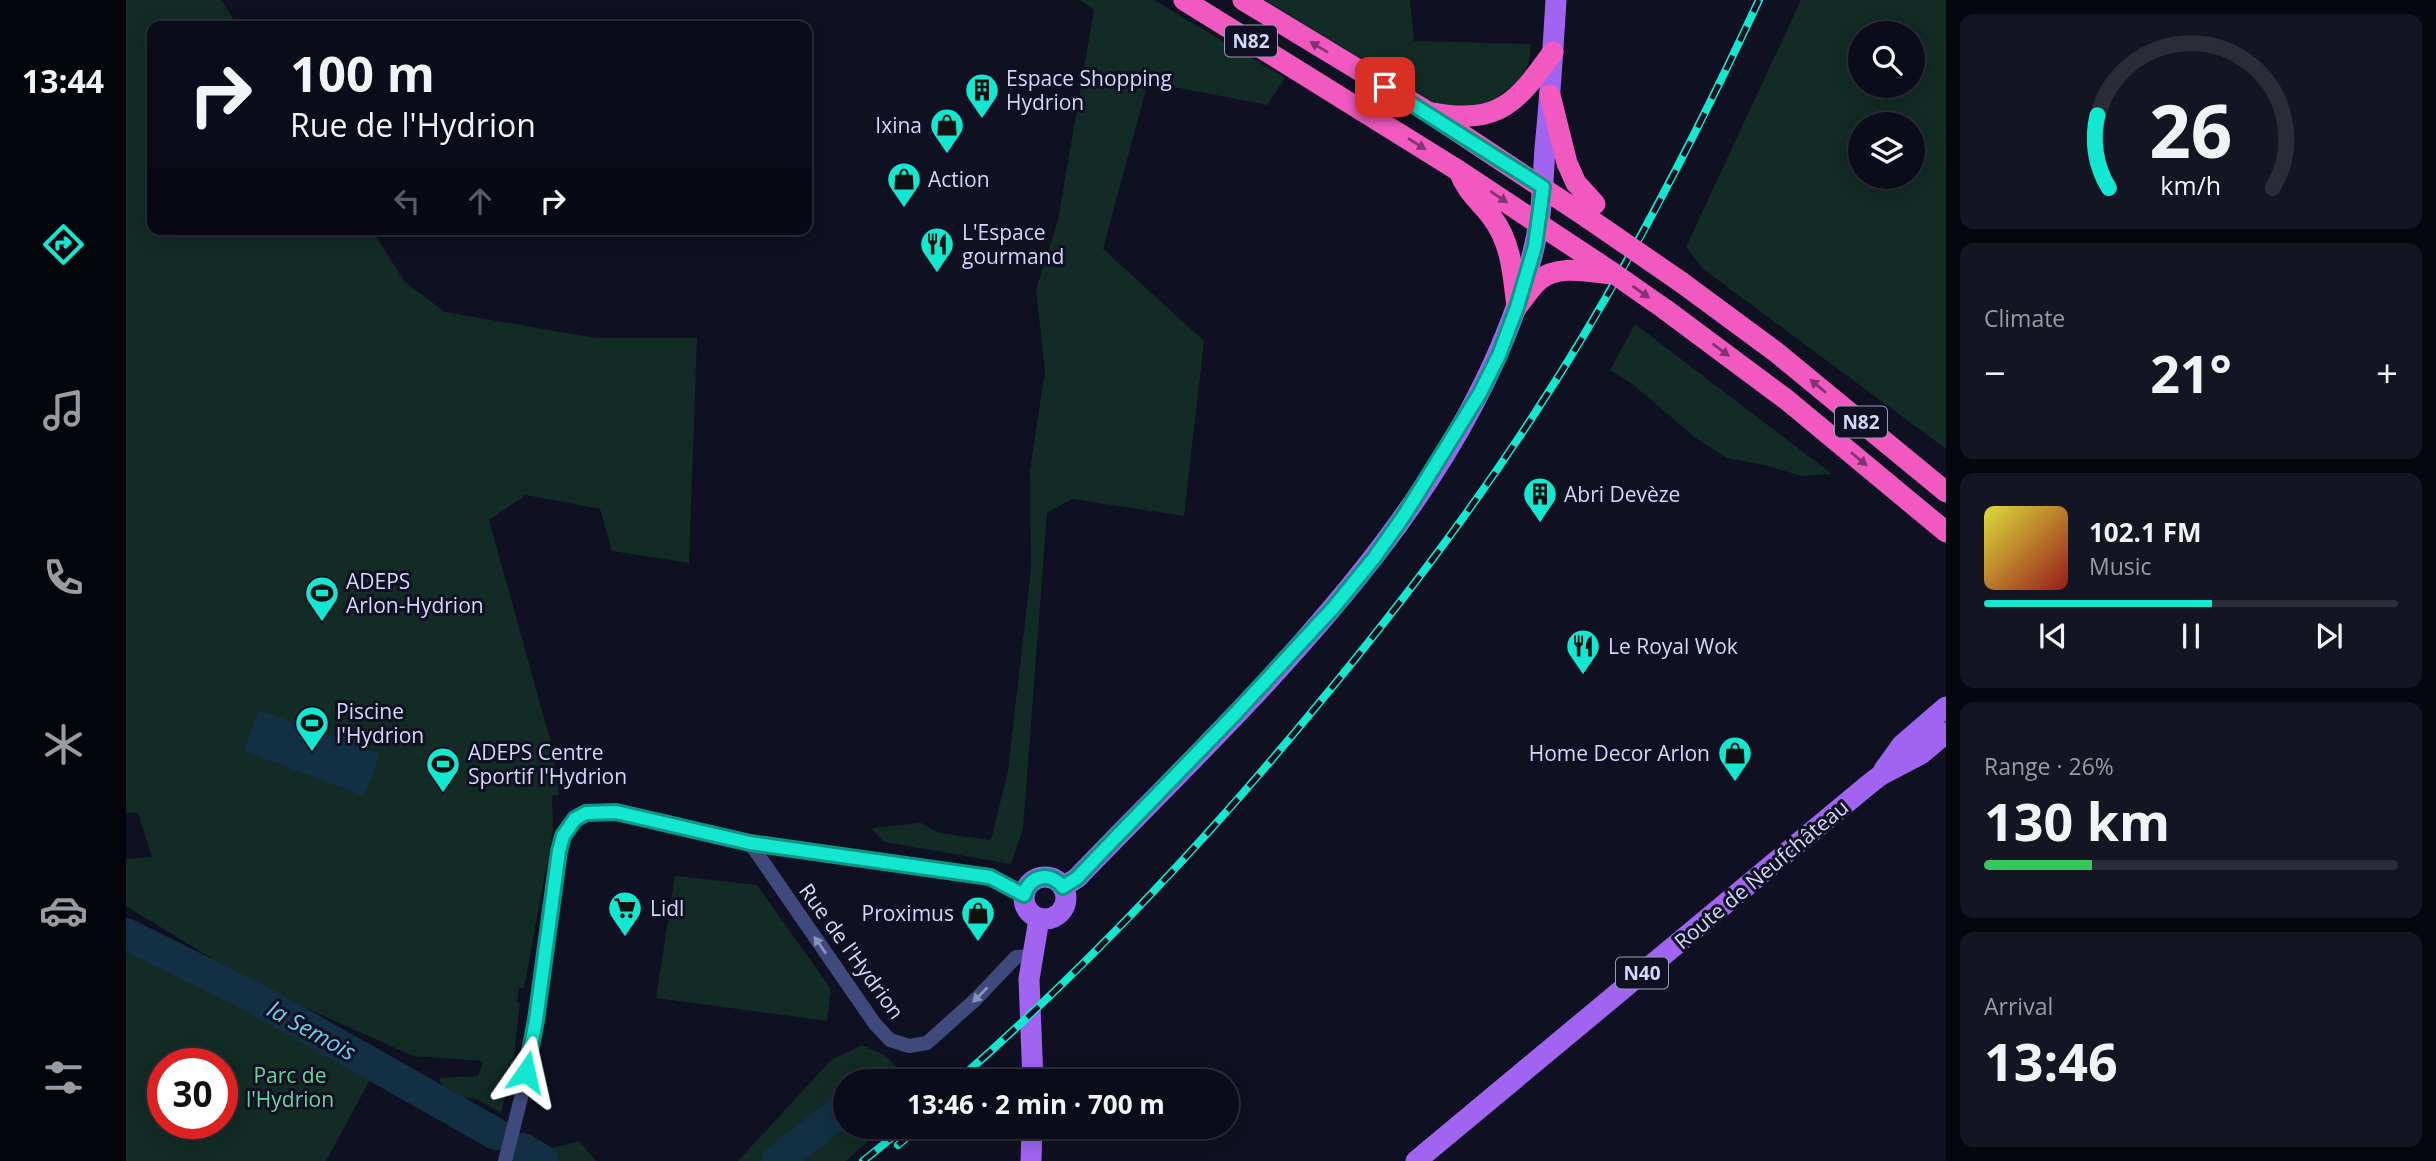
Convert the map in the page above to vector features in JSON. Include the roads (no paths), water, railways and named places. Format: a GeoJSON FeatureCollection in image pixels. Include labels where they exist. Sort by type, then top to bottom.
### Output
{"type":"FeatureCollection","features":[{"type":"Feature","properties":{"kind":"highway","name":"N82"},"geometry":{"type":"LineString","coordinates":[[1184,0],[1318,81],[1616,275],[1787,400],[1946,532]]}},
{"type":"Feature","properties":{"kind":"highway","name":"N82"},"geometry":{"type":"LineString","coordinates":[[1243,0],[1428,112],[1543,187],[1592,211],[1639,252],[1776,352],[1946,492]]}},
{"type":"Feature","properties":{"kind":"highway"},"geometry":{"type":"LineString","coordinates":[[1428,112],[1452,116],[1484,115],[1510,104],[1526,89],[1553,52]]}},
{"type":"Feature","properties":{"kind":"highway"},"geometry":{"type":"LineString","coordinates":[[1550,95],[1567,163],[1592,211]]}},
{"type":"Feature","properties":{"kind":"highway"},"geometry":{"type":"LineString","coordinates":[[1459,171],[1465,187],[1491,216],[1509,247],[1517,307]]}},
{"type":"Feature","properties":{"kind":"highway"},"geometry":{"type":"LineString","coordinates":[[1517,307],[1539,280],[1564,270],[1616,275]]}},
{"type":"Feature","properties":{"kind":"main road"},"geometry":{"type":"LineString","coordinates":[[1063,887],[1077,878],[1334,607],[1374,558],[1429,478],[1480,393],[1517,307],[1535,246],[1543,187],[1556,0]]}},
{"type":"Feature","properties":{"kind":"main road","name":"Route de Neufchâteau"},"geometry":{"type":"LineString","coordinates":[[1881,775],[1902,745],[1946,707]]}},
{"type":"Feature","properties":{"kind":"main road","name":"Route de Neufchâteau"},"geometry":{"type":"LineString","coordinates":[[1416,1161],[1881,775],[1921,754],[1946,733]]}},
{"type":"Feature","properties":{"kind":"main road"},"geometry":{"type":"LineString","coordinates":[[1050,877],[1058,880],[1063,887],[1067,898],[1062,911],[1051,920],[1039,919],[1031,915],[1026,908],[1024,895],[1031,881],[1050,877]]}},
{"type":"Feature","properties":{"kind":"main road"},"geometry":{"type":"LineString","coordinates":[[1032,1069],[1029,979],[1039,919]]}},
{"type":"Feature","properties":{"kind":"main road"},"geometry":{"type":"LineString","coordinates":[[1031,1161],[1032,1139]]}},
{"type":"Feature","properties":{"kind":"street","name":"Rue de l'Hydrion"},"geometry":{"type":"LineString","coordinates":[[505,1161],[536,1020],[561,844],[563,836],[575,819],[586,813],[616,812],[750,843],[990,877],[1024,895]]}},
{"type":"Feature","properties":{"kind":"street","name":"Rue de l'Hydrion"},"geometry":{"type":"LineString","coordinates":[[750,843],[875,1024],[890,1040],[909,1046],[927,1043],[975,1000],[1016,957],[1032,956]]}},
{"type":"Feature","properties":{"kind":"water","name":"Piscine l'Hydrion"},"geometry":{"type":"Polygon","coordinates":[[[259,710],[380,754],[364,796],[244,751],[259,710]]]}},
{"type":"Feature","properties":{"kind":"waterway","name":"la Semois"},"geometry":{"type":"LineString","coordinates":[[126,934],[257,999],[496,1134]]}},
{"type":"Feature","properties":{"kind":"waterway","name":"la Semois"},"geometry":{"type":"LineString","coordinates":[[777,1161],[833,1117]]}},
{"type":"Feature","properties":{"kind":"waterway","name":"la Semois"},"geometry":{"type":"LineString","coordinates":[[523,1149],[543,1161]]}},
{"type":"Feature","properties":{"kind":"railway"},"geometry":{"type":"LineString","coordinates":[[970,1069],[1052,994],[1188,855],[1315,708],[1429,564],[1510,451],[1597,313],[1682,159],[1759,0]]}},
{"type":"Feature","properties":{"kind":"railway"},"geometry":{"type":"LineString","coordinates":[[863,1161],[890,1139]]}},
{"type":"Feature","properties":{"kind":"railway"},"geometry":{"type":"LineString","coordinates":[[898,1145],[905,1139]]}},
{"type":"Feature","properties":{"kind":"place","name":"Espace Shopping Hydrion"},"geometry":{"type":"Point","coordinates":[982,120]}},
{"type":"Feature","properties":{"kind":"place","name":"Ixina"},"geometry":{"type":"Point","coordinates":[947,155]}},
{"type":"Feature","properties":{"kind":"place","name":"Action"},"geometry":{"type":"Point","coordinates":[904,209]}},
{"type":"Feature","properties":{"kind":"place","name":"L'Espace gourmand"},"geometry":{"type":"Point","coordinates":[937,274]}},
{"type":"Feature","properties":{"kind":"place","name":"Abri Devèze"},"geometry":{"type":"Point","coordinates":[1540,524]}},
{"type":"Feature","properties":{"kind":"place","name":"ADEPS Arlon-Hydrion"},"geometry":{"type":"Point","coordinates":[322,623]}},
{"type":"Feature","properties":{"kind":"place","name":"Le Royal Wok"},"geometry":{"type":"Point","coordinates":[1583,676]}},
{"type":"Feature","properties":{"kind":"place","name":"Piscine l'Hydrion"},"geometry":{"type":"Point","coordinates":[312,753]}},
{"type":"Feature","properties":{"kind":"place","name":"Home Decor Arlon"},"geometry":{"type":"Point","coordinates":[1735,783]}},
{"type":"Feature","properties":{"kind":"place","name":"ADEPS Centre Sportif l'Hydrion"},"geometry":{"type":"Point","coordinates":[443,794]}},
{"type":"Feature","properties":{"kind":"place","name":"Lidl"},"geometry":{"type":"Point","coordinates":[625,938]}},
{"type":"Feature","properties":{"kind":"place","name":"Proximus"},"geometry":{"type":"Point","coordinates":[978,943]}},
{"type":"Feature","properties":{"kind":"park label","name":"Parc de l'Hydrion"},"geometry":{"type":"Point","coordinates":[290,1087]}}]}
